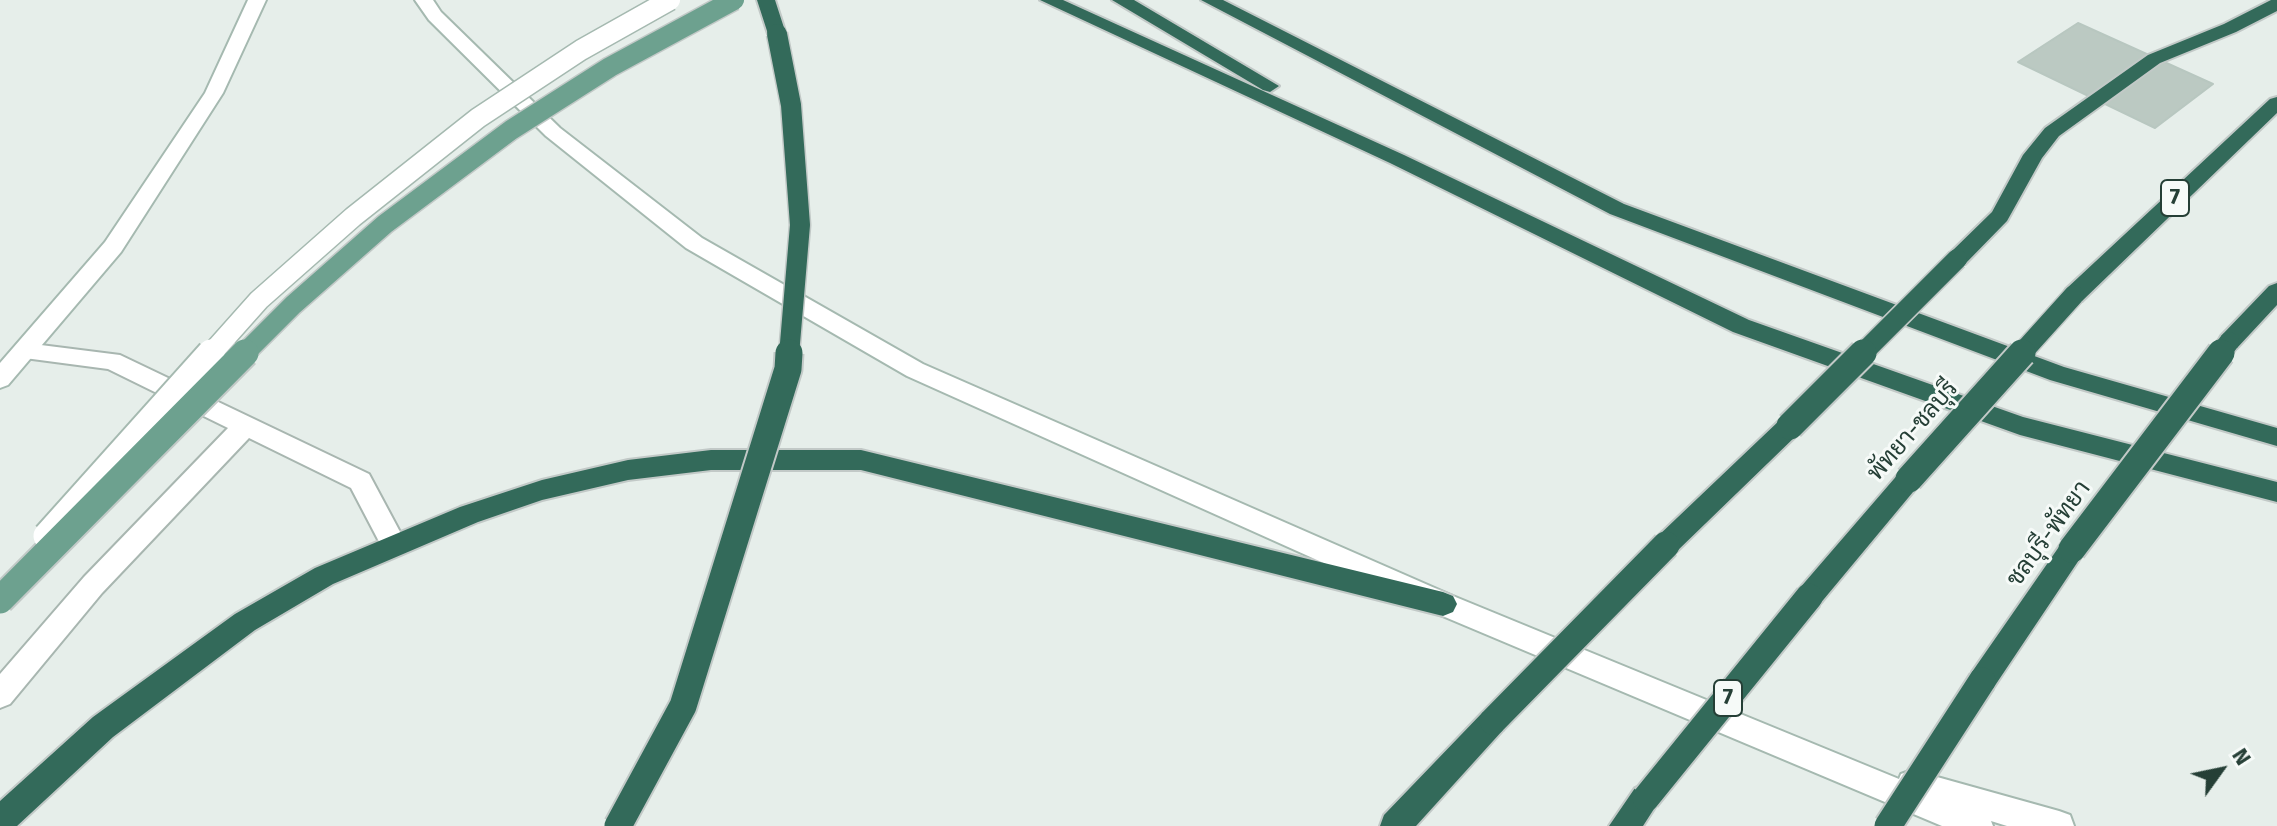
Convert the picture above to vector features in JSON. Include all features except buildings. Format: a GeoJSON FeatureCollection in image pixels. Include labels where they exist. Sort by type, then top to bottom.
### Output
{"type":"FeatureCollection","features":[{"type":"Feature","properties":{"kind":"highway"},"geometry":{"type":"LineString","coordinates":[[618,826],[683,706],[788,369],[800,225],[791,105],[777,34],[766,0]]}},
{"type":"Feature","properties":{"kind":"highway"},"geometry":{"type":"LineString","coordinates":[[1049,0],[1397,159],[1741,326],[2020,426],[2277,492]]}},
{"type":"Feature","properties":{"kind":"highway"},"geometry":{"type":"LineString","coordinates":[[1121,0],[1397,159]]}},
{"type":"Feature","properties":{"kind":"highway"},"geometry":{"type":"LineString","coordinates":[[1210,0],[1617,209],[2058,374],[2277,437]]}},
{"type":"Feature","properties":{"kind":"highway"},"geometry":{"type":"LineString","coordinates":[[1395,826],[1666,545],[2000,216],[2033,155],[2052,132],[2154,59],[2230,28],[2277,4]]}},
{"type":"Feature","properties":{"kind":"highway","name":"พัทยา-ชลบุรี"},"geometry":{"type":"LineString","coordinates":[[1624,826],[1909,479],[2074,295],[2277,103]]}},
{"type":"Feature","properties":{"kind":"highway","name":"ชลบุรี-พัทยา"},"geometry":{"type":"LineString","coordinates":[[1888,826],[2072,549],[2229,342],[2277,291]]}},
{"type":"Feature","properties":{"kind":"highway"},"geometry":{"type":"LineString","coordinates":[[0,821],[103,727],[245,622],[324,576],[483,509],[542,490],[628,470],[711,460],[861,460],[1443,604]]}},
{"type":"Feature","properties":{"kind":"main road"},"geometry":{"type":"LineString","coordinates":[[0,379],[113,247],[214,93],[257,0]]}},
{"type":"Feature","properties":{"kind":"main road"},"geometry":{"type":"LineString","coordinates":[[424,0],[435,16],[553,132],[694,243],[915,370],[1443,604],[1978,826]]}},
{"type":"Feature","properties":{"kind":"main road"},"geometry":{"type":"LineString","coordinates":[[0,588],[259,300],[353,217],[478,118],[581,50],[670,0]]}},
{"type":"Feature","properties":{"kind":"main road"},"geometry":{"type":"LineString","coordinates":[[0,600],[293,305],[385,224],[524,122],[610,67],[734,0]]}},
{"type":"Feature","properties":{"kind":"main road"},"geometry":{"type":"LineString","coordinates":[[25,351],[112,361],[360,481],[394,545]]}},
{"type":"Feature","properties":{"kind":"main road"},"geometry":{"type":"LineString","coordinates":[[0,695],[93,585],[245,426]]}},
{"type":"Feature","properties":{"kind":"main road"},"geometry":{"type":"LineString","coordinates":[[1806,754],[2059,826]]}}]}
